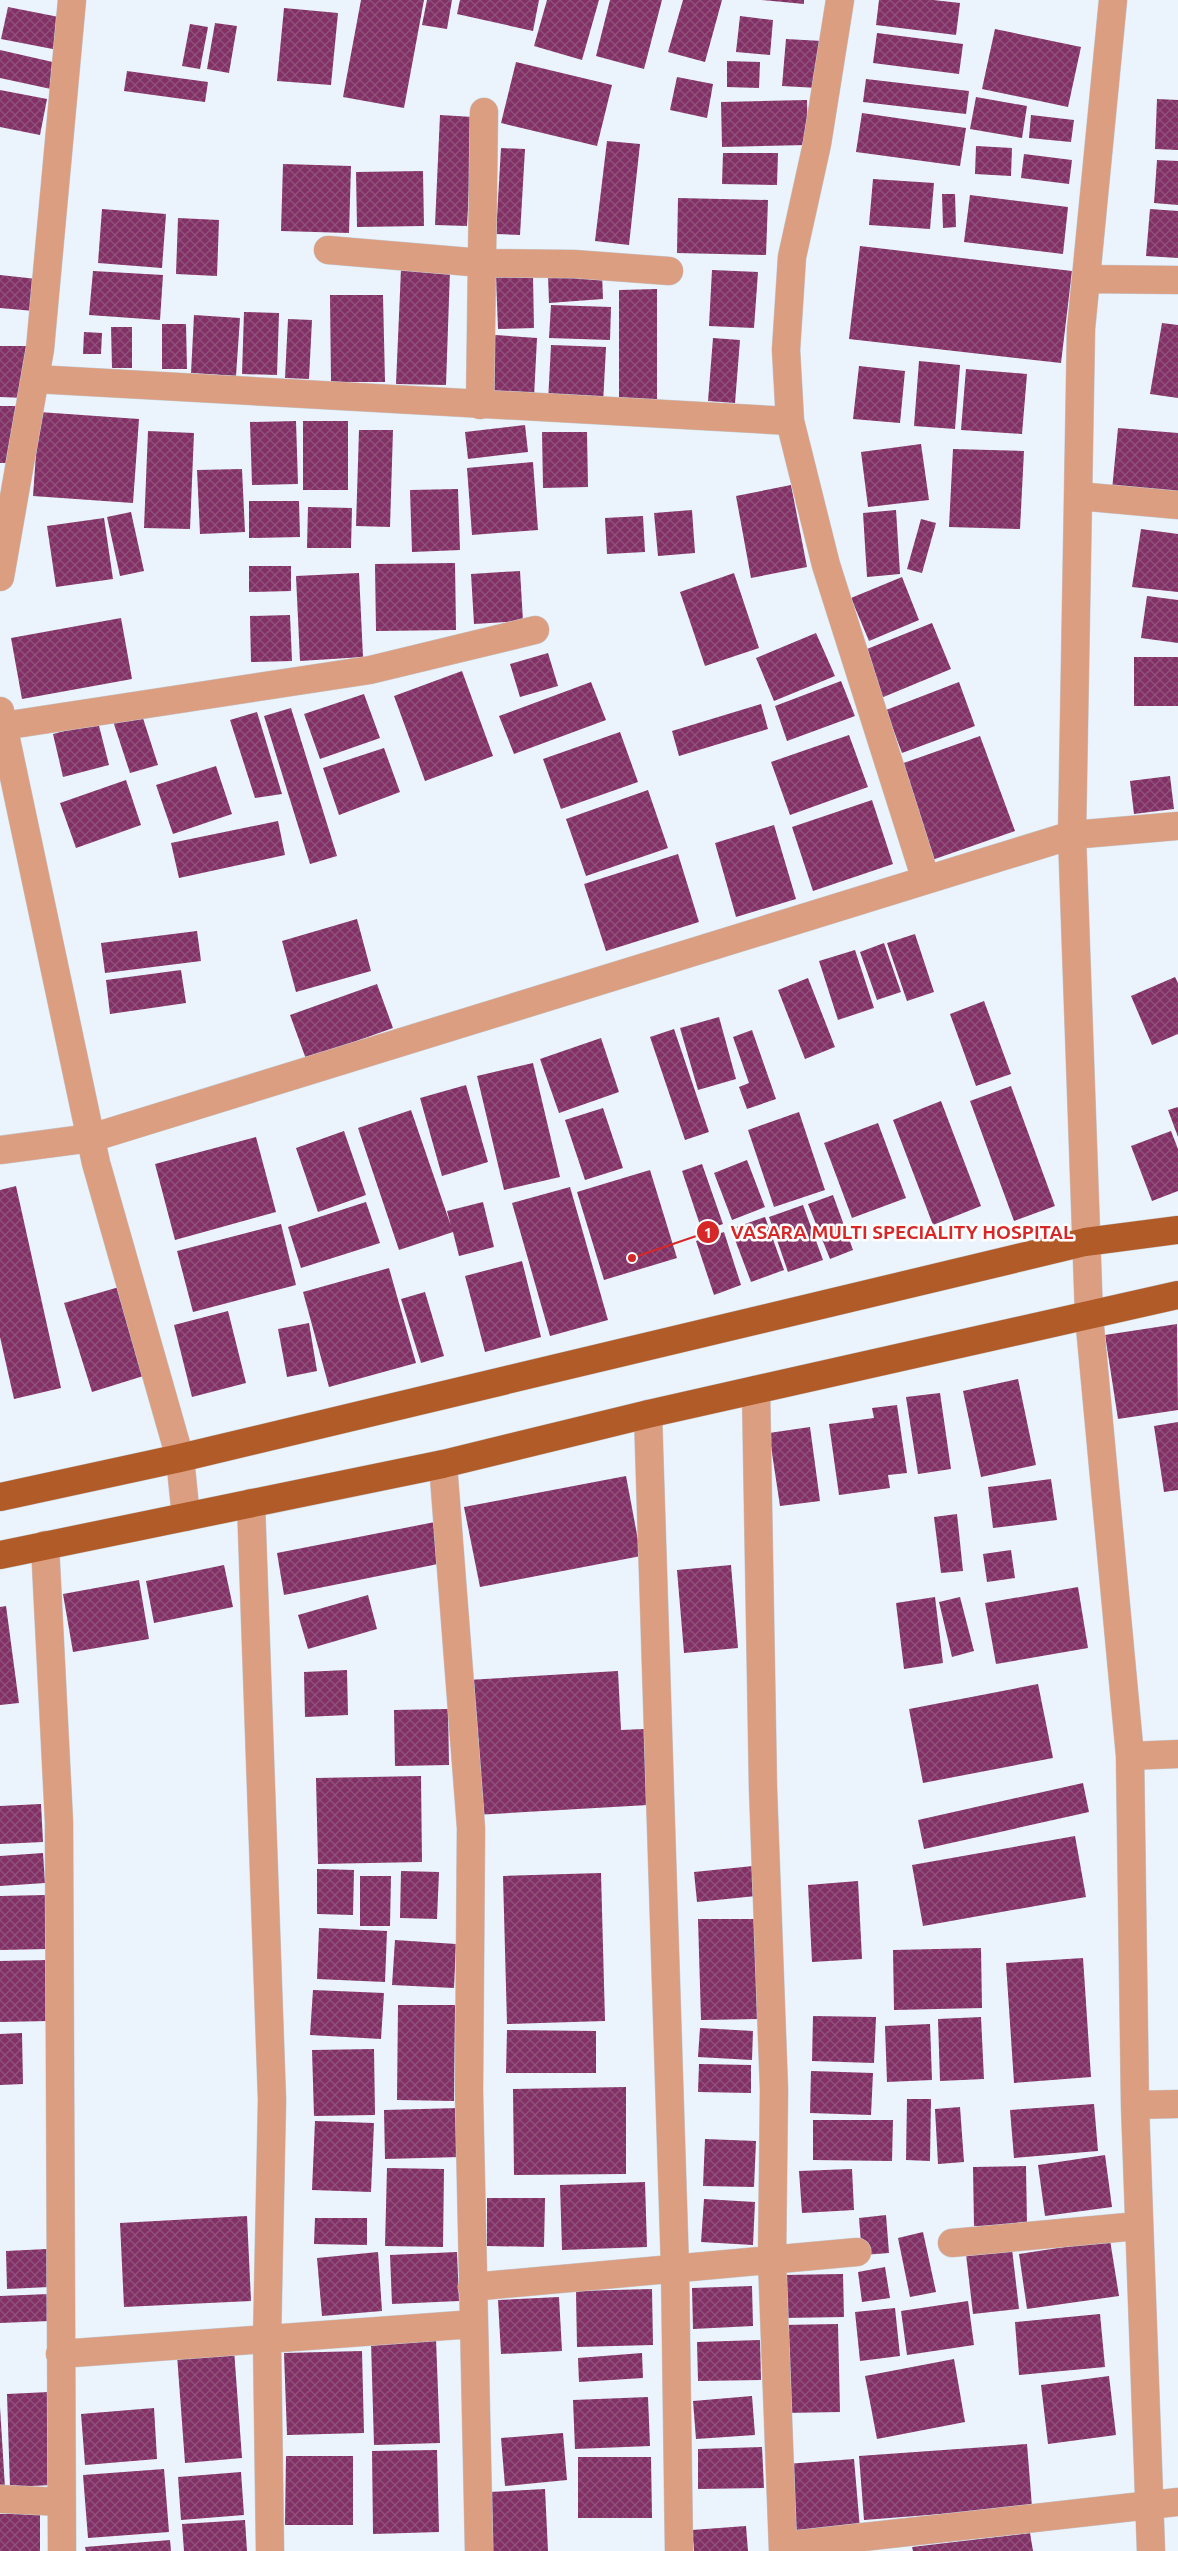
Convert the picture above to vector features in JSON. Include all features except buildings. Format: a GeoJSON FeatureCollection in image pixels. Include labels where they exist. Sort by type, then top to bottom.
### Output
{"type":"FeatureCollection","features":[{"type":"Feature","properties":{"kind":"main road"},"geometry":{"type":"LineString","coordinates":[[0,1497],[180,1458],[1085,1242],[1178,1230]]}},
{"type":"Feature","properties":{"kind":"main road"},"geometry":{"type":"LineString","coordinates":[[0,1555],[443,1464],[648,1414],[1178,1296]]}},
{"type":"Feature","properties":{"kind":"street"},"geometry":{"type":"LineString","coordinates":[[0,577],[40,349],[72,0]]}},
{"type":"Feature","properties":{"kind":"street"},"geometry":{"type":"LineString","coordinates":[[840,0],[817,144],[792,257],[786,350],[790,421],[826,565],[926,880]]}},
{"type":"Feature","properties":{"kind":"street"},"geometry":{"type":"LineString","coordinates":[[1113,0],[1081,329],[1072,835],[1089,1316],[1130,1756],[1138,2226],[1151,2551]]}},
{"type":"Feature","properties":{"kind":"street"},"geometry":{"type":"LineString","coordinates":[[480,405],[484,112]]}},
{"type":"Feature","properties":{"kind":"street"},"geometry":{"type":"LineString","coordinates":[[328,250],[482,263],[574,264],[669,271]]}},
{"type":"Feature","properties":{"kind":"street"},"geometry":{"type":"LineString","coordinates":[[1086,279],[1178,280]]}},
{"type":"Feature","properties":{"kind":"street"},"geometry":{"type":"LineString","coordinates":[[35,379],[790,421]]}},
{"type":"Feature","properties":{"kind":"street"},"geometry":{"type":"LineString","coordinates":[[1078,496],[1178,505]]}},
{"type":"Feature","properties":{"kind":"street"},"geometry":{"type":"LineString","coordinates":[[186,1517],[180,1458],[90,1138],[2,718],[370,670],[535,630]]}},
{"type":"Feature","properties":{"kind":"street"},"geometry":{"type":"LineString","coordinates":[[0,1150],[90,1138],[1072,835],[1178,826]]}},
{"type":"Feature","properties":{"kind":"street"},"geometry":{"type":"LineString","coordinates":[[756,1390],[763,1788],[774,2090],[772,2260],[783,2548],[1178,2502]]}},
{"type":"Feature","properties":{"kind":"street"},"geometry":{"type":"LineString","coordinates":[[648,1414],[675,2268],[679,2551]]}},
{"type":"Feature","properties":{"kind":"street"},"geometry":{"type":"LineString","coordinates":[[443,1464],[471,1828],[469,2091],[479,2551]]}},
{"type":"Feature","properties":{"kind":"street"},"geometry":{"type":"LineString","coordinates":[[250,1503],[272,2100],[267,2341],[270,2551]]}},
{"type":"Feature","properties":{"kind":"street"},"geometry":{"type":"LineString","coordinates":[[45,1545],[59,1822],[62,2551]]}},
{"type":"Feature","properties":{"kind":"street"},"geometry":{"type":"LineString","coordinates":[[1130,1756],[1178,1754]]}},
{"type":"Feature","properties":{"kind":"street"},"geometry":{"type":"LineString","coordinates":[[1135,2106],[1178,2104]]}},
{"type":"Feature","properties":{"kind":"street"},"geometry":{"type":"LineString","coordinates":[[952,2244],[1138,2226]]}},
{"type":"Feature","properties":{"kind":"street"},"geometry":{"type":"LineString","coordinates":[[472,2287],[856,2252]]}},
{"type":"Feature","properties":{"kind":"street"},"geometry":{"type":"LineString","coordinates":[[60,2354],[267,2341],[474,2324]]}},
{"type":"Feature","properties":{"kind":"street"},"geometry":{"type":"LineString","coordinates":[[0,2499],[61,2502]]}},
{"type":"Feature","properties":{"kind":"place","name":"VASARA MULTI SPECIALITY HOSPITAL"},"geometry":{"type":"Point","coordinates":[632,1258]}}]}
